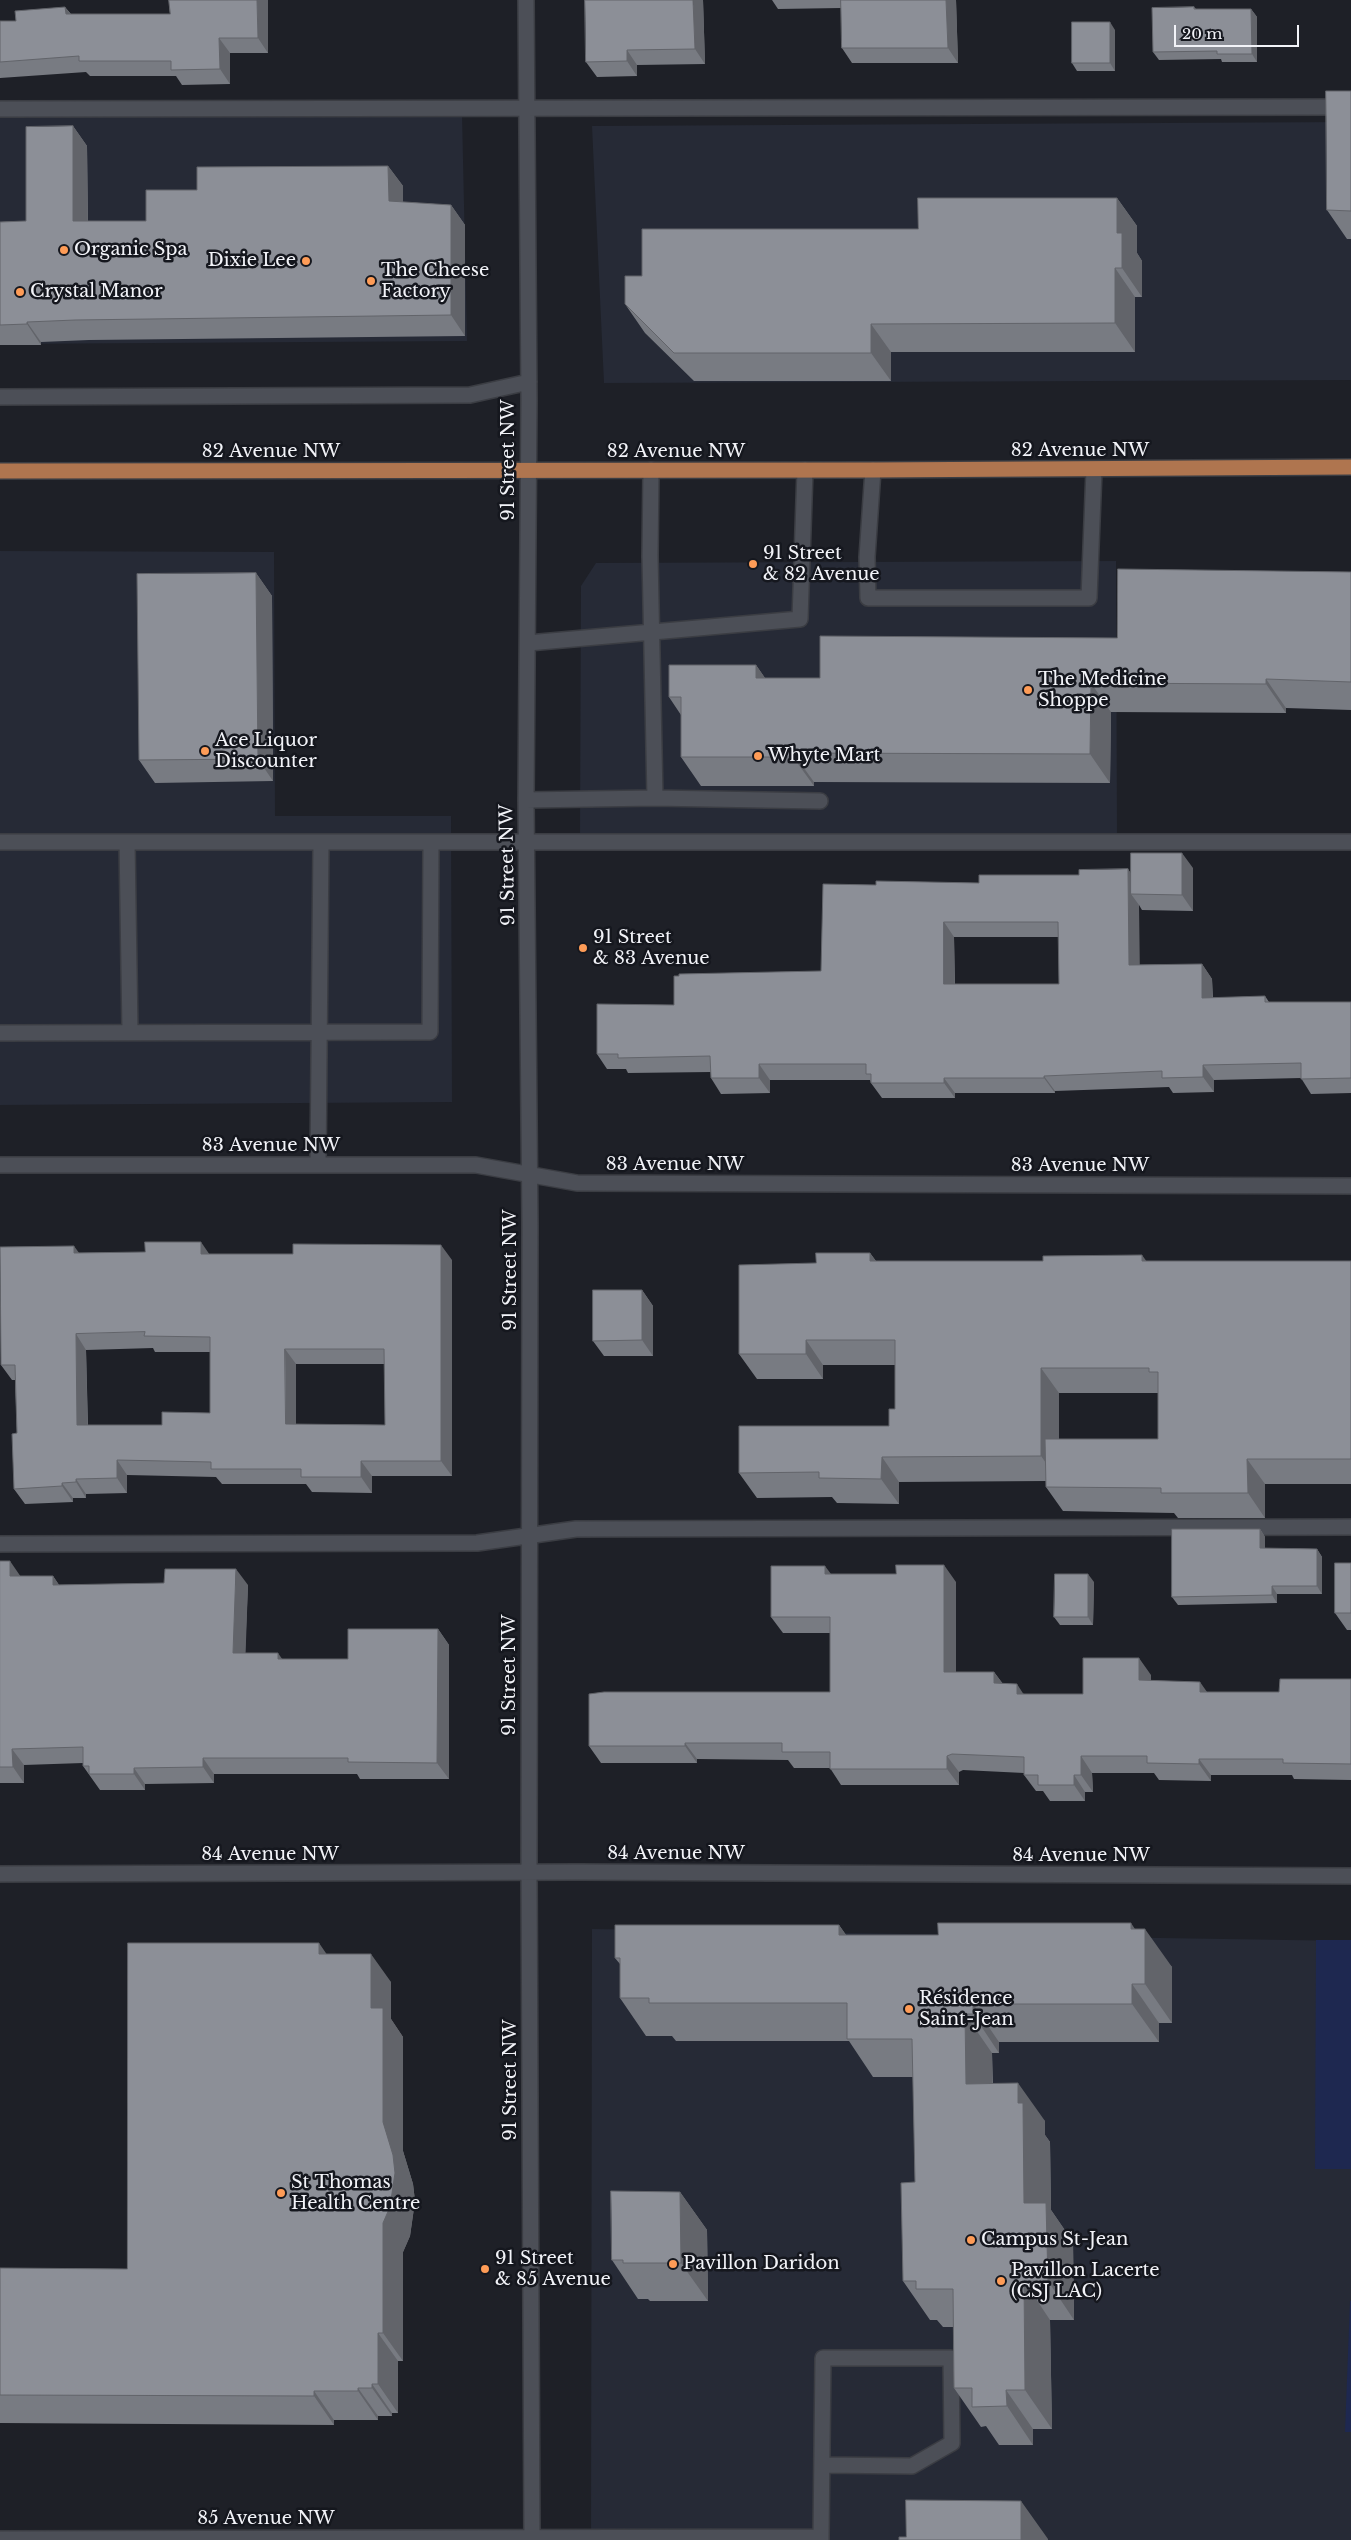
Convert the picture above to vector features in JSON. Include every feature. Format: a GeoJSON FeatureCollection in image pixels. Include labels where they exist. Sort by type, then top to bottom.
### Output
{"type":"FeatureCollection","features":[{"type":"Feature","properties":{"kind":"main road","name":"82 Avenue NW"},"geometry":{"type":"LineString","coordinates":[[0,471],[1094,470],[1351,467]]}},
{"type":"Feature","properties":{"kind":"street","name":"91 Street NW"},"geometry":{"type":"LineString","coordinates":[[526,0],[529,382],[526,800],[528,842],[532,2539]]}},
{"type":"Feature","properties":{"kind":"street"},"geometry":{"type":"LineString","coordinates":[[0,109],[1351,107]]}},
{"type":"Feature","properties":{"kind":"street"},"geometry":{"type":"LineString","coordinates":[[0,397],[470,395],[529,382]]}},
{"type":"Feature","properties":{"kind":"street"},"geometry":{"type":"LineString","coordinates":[[651,470],[655,798]]}},
{"type":"Feature","properties":{"kind":"street"},"geometry":{"type":"LineString","coordinates":[[528,643],[800,619],[805,470]]}},
{"type":"Feature","properties":{"kind":"street"},"geometry":{"type":"LineString","coordinates":[[873,470],[867,557],[868,598],[1088,598],[1094,470]]}},
{"type":"Feature","properties":{"kind":"street"},"geometry":{"type":"LineString","coordinates":[[526,800],[655,798],[820,802]]}},
{"type":"Feature","properties":{"kind":"street"},"geometry":{"type":"LineString","coordinates":[[0,842],[1351,842]]}},
{"type":"Feature","properties":{"kind":"street"},"geometry":{"type":"LineString","coordinates":[[127,842],[130,1032]]}},
{"type":"Feature","properties":{"kind":"street"},"geometry":{"type":"LineString","coordinates":[[318,1165],[320,842]]}},
{"type":"Feature","properties":{"kind":"street"},"geometry":{"type":"LineString","coordinates":[[0,1033],[430,1032],[431,842]]}},
{"type":"Feature","properties":{"kind":"street","name":"83 Avenue NW"},"geometry":{"type":"LineString","coordinates":[[0,1165],[476,1165],[529,1176],[577,1183],[1351,1186]]}},
{"type":"Feature","properties":{"kind":"street"},"geometry":{"type":"LineString","coordinates":[[0,1544],[477,1543],[576,1529],[1351,1527]]}},
{"type":"Feature","properties":{"kind":"street","name":"84 Avenue NW"},"geometry":{"type":"LineString","coordinates":[[0,1874],[529,1872],[1351,1876]]}},
{"type":"Feature","properties":{"kind":"street"},"geometry":{"type":"LineString","coordinates":[[821,2539],[823,2358],[951,2358],[952,2443],[912,2466],[823,2465]]}},
{"type":"Feature","properties":{"kind":"street","name":"85 Avenue NW"},"geometry":{"type":"LineString","coordinates":[[0,2539],[821,2539]]}},
{"type":"Feature","properties":{"kind":"shaded area"},"geometry":{"type":"Polygon","coordinates":[[[462,114],[467,341],[0,344],[0,117],[462,114]]]}},
{"type":"Feature","properties":{"kind":"shaded area"},"geometry":{"type":"Polygon","coordinates":[[[1351,122],[1351,380],[604,383],[592,126],[1351,122]]]}},
{"type":"Feature","properties":{"kind":"shaded area"},"geometry":{"type":"Polygon","coordinates":[[[0,551],[274,552],[275,816],[451,816],[452,1102],[0,1105],[0,551]]]}},
{"type":"Feature","properties":{"kind":"shaded area"},"geometry":{"type":"Polygon","coordinates":[[[1116,561],[1117,833],[580,834],[581,586],[596,563],[1116,561]]]}},
{"type":"Feature","properties":{"kind":"shaded area","name":"Campus St-Jean"},"geometry":{"type":"Polygon","coordinates":[[[592,1929],[1351,1941],[1351,2540],[591,2540],[592,1929]]]}},
{"type":"Feature","properties":{"kind":"shaded area"},"geometry":{"type":"Polygon","coordinates":[[[1316,1940],[1351,1940],[1351,2169],[1315,2169],[1316,1940]]]}},
{"type":"Feature","properties":{"kind":"shaded area"},"geometry":{"type":"Polygon","coordinates":[[[1350,2301],[1351,2432],[1345,2432],[1350,2301]]]}},
{"type":"Feature","properties":{"kind":"building"},"geometry":{"type":"Polygon","coordinates":[[[169,0],[257,0],[258,38],[219,38],[220,69],[171,70],[171,61],[79,61],[79,56],[0,62],[0,21],[16,21],[15,11],[65,7],[66,14],[170,14],[169,0]]]}},
{"type":"Feature","properties":{"kind":"building"},"geometry":{"type":"Polygon","coordinates":[[[585,0],[693,0],[695,49],[627,50],[627,61],[586,62],[585,0]]]}},
{"type":"Feature","properties":{"kind":"building"},"geometry":{"type":"Polygon","coordinates":[[[841,0],[946,0],[948,48],[842,48],[841,0]]]}},
{"type":"Feature","properties":{"kind":"building"},"geometry":{"type":"Polygon","coordinates":[[[1194,7],[1194,9],[1251,9],[1252,54],[1217,54],[1217,51],[1153,52],[1152,8],[1194,7]]]}},
{"type":"Feature","properties":{"kind":"building"},"geometry":{"type":"Polygon","coordinates":[[[1072,22],[1110,22],[1110,63],[1072,63],[1072,22]]]}},
{"type":"Feature","properties":{"kind":"building"},"geometry":{"type":"Polygon","coordinates":[[[1326,91],[1351,91],[1351,211],[1327,210],[1326,91]]]}},
{"type":"Feature","properties":{"kind":"building"},"geometry":{"type":"Polygon","coordinates":[[[73,126],[73,221],[146,221],[146,190],[197,190],[197,167],[388,166],[389,201],[451,205],[451,315],[75,320],[0,325],[0,222],[26,221],[26,127],[73,126]]]}},
{"type":"Feature","properties":{"kind":"building"},"geometry":{"type":"Polygon","coordinates":[[[918,198],[1117,198],[1117,233],[1122,233],[1122,268],[1115,268],[1115,323],[871,324],[871,353],[674,353],[625,304],[625,276],[642,276],[642,229],[918,229],[918,198]]]}},
{"type":"Feature","properties":{"kind":"building"},"geometry":{"type":"Polygon","coordinates":[[[1118,569],[1351,572],[1351,682],[1266,679],[1266,684],[1091,683],[1090,754],[793,753],[793,757],[681,757],[681,697],[669,697],[669,665],[756,665],[756,678],[820,678],[820,636],[1117,638],[1118,569]]]}},
{"type":"Feature","properties":{"kind":"building"},"geometry":{"type":"Polygon","coordinates":[[[256,573],[258,759],[139,760],[137,574],[256,573]]]}},
{"type":"Feature","properties":{"kind":"building"},"geometry":{"type":"Polygon","coordinates":[[[1131,853],[1182,853],[1182,895],[1131,894],[1131,853]]]}},
{"type":"Feature","properties":{"kind":"building"},"geometry":{"type":"Polygon","coordinates":[[[1128,869],[1129,965],[1202,964],[1202,998],[1265,996],[1265,1002],[1351,1002],[1351,1078],[1301,1079],[1301,1063],[1203,1065],[1203,1077],[1162,1078],[1162,1071],[1044,1076],[1044,1078],[944,1078],[944,1083],[871,1083],[871,1074],[866,1074],[866,1064],[759,1064],[759,1078],[711,1078],[710,1056],[618,1058],[618,1054],[597,1054],[597,1004],[674,1005],[674,976],[679,976],[679,974],[821,971],[823,884],[876,885],[876,881],[979,883],[979,875],[1079,875],[1079,870],[1128,869]],[[944,922],[944,984],[1059,984],[1058,922],[944,922]]]}},
{"type":"Feature","properties":{"kind":"building"},"geometry":{"type":"Polygon","coordinates":[[[145,1242],[201,1242],[201,1254],[293,1254],[293,1244],[441,1245],[441,1461],[361,1461],[361,1477],[301,1477],[301,1469],[211,1469],[211,1462],[117,1460],[117,1478],[76,1479],[76,1482],[62,1483],[62,1486],[14,1489],[12,1434],[17,1433],[15,1365],[1,1365],[0,1247],[74,1246],[74,1253],[145,1252],[145,1242]],[[145,1332],[76,1334],[77,1425],[162,1425],[162,1412],[210,1413],[210,1337],[144,1336],[145,1332]],[[285,1349],[286,1424],[385,1425],[384,1349],[285,1349]]]}},
{"type":"Feature","properties":{"kind":"building"},"geometry":{"type":"Polygon","coordinates":[[[816,1253],[870,1253],[870,1261],[1043,1261],[1043,1256],[1142,1255],[1142,1261],[1351,1261],[1351,1459],[1247,1459],[1248,1493],[1161,1493],[1161,1488],[1046,1487],[1045,1439],[1158,1439],[1158,1372],[1149,1372],[1149,1368],[1041,1368],[1041,1456],[882,1457],[881,1479],[819,1478],[819,1472],[739,1473],[739,1426],[889,1426],[889,1409],[895,1409],[895,1340],[806,1340],[806,1354],[739,1354],[739,1265],[816,1263],[816,1253]]]}},
{"type":"Feature","properties":{"kind":"building"},"geometry":{"type":"Polygon","coordinates":[[[593,1290],[642,1290],[642,1340],[593,1341],[593,1290]]]}},
{"type":"Feature","properties":{"kind":"building"},"geometry":{"type":"Polygon","coordinates":[[[1172,1529],[1260,1529],[1260,1548],[1317,1549],[1317,1586],[1272,1586],[1272,1595],[1172,1597],[1172,1529]]]}},
{"type":"Feature","properties":{"kind":"building"},"geometry":{"type":"Polygon","coordinates":[[[0,1561],[10,1561],[10,1576],[53,1576],[53,1585],[164,1583],[165,1569],[236,1569],[233,1653],[278,1653],[278,1659],[348,1659],[348,1629],[438,1629],[437,1763],[348,1762],[348,1758],[203,1758],[203,1767],[134,1768],[134,1774],[89,1774],[89,1766],[83,1766],[83,1747],[12,1749],[13,1767],[0,1767],[0,1561]]]}},
{"type":"Feature","properties":{"kind":"building"},"geometry":{"type":"Polygon","coordinates":[[[1335,1563],[1351,1563],[1351,1613],[1335,1613],[1335,1563]]]}},
{"type":"Feature","properties":{"kind":"building"},"geometry":{"type":"Polygon","coordinates":[[[896,1565],[944,1565],[944,1672],[994,1672],[994,1683],[1017,1684],[1017,1694],[1083,1694],[1083,1658],[1139,1658],[1139,1680],[1200,1682],[1200,1692],[1279,1692],[1280,1679],[1351,1679],[1351,1764],[1283,1763],[1283,1759],[1199,1759],[1199,1764],[1147,1763],[1147,1756],[1081,1756],[1081,1775],[1074,1775],[1074,1785],[1038,1785],[1038,1775],[1024,1775],[1024,1757],[952,1754],[947,1756],[947,1769],[830,1769],[830,1752],[782,1752],[782,1743],[685,1743],[685,1746],[589,1746],[589,1694],[604,1692],[830,1692],[830,1617],[771,1617],[771,1566],[825,1566],[825,1574],[896,1574],[896,1565]]]}},
{"type":"Feature","properties":{"kind":"building"},"geometry":{"type":"Polygon","coordinates":[[[1055,1574],[1088,1574],[1088,1617],[1054,1617],[1055,1574]]]}},
{"type":"Feature","properties":{"kind":"building"},"geometry":{"type":"Polygon","coordinates":[[[938,1923],[1131,1923],[1131,1929],[1145,1929],[1145,1984],[1132,1984],[1132,2004],[973,2004],[973,2014],[965,2014],[966,2084],[1018,2083],[1018,2103],[1023,2103],[1024,2203],[1046,2203],[1048,2281],[1024,2281],[1025,2390],[1006,2390],[1007,2406],[972,2407],[972,2388],[954,2388],[953,2289],[916,2289],[916,2281],[903,2281],[901,2183],[915,2182],[912,2039],[847,2039],[847,2003],[649,2003],[649,1998],[620,1998],[620,1958],[615,1958],[615,1925],[839,1925],[839,1935],[938,1935],[938,1923]]]}},
{"type":"Feature","properties":{"kind":"building","name":"St Thomas Health Centre"},"geometry":{"type":"Polygon","coordinates":[[[128,1943],[319,1943],[319,1954],[371,1954],[371,2008],[383,2008],[383,2122],[393,2155],[395,2173],[390,2207],[383,2223],[383,2333],[378,2333],[378,2384],[372,2384],[372,2388],[358,2388],[358,2391],[314,2391],[314,2396],[0,2395],[0,2268],[127,2269],[128,1943]]]}},
{"type":"Feature","properties":{"kind":"building"},"geometry":{"type":"Polygon","coordinates":[[[611,2191],[680,2192],[681,2263],[623,2263],[623,2260],[612,2260],[611,2191]]]}},
{"type":"Feature","properties":{"kind":"building"},"geometry":{"type":"Polygon","coordinates":[[[906,2500],[1021,2501],[1021,2540],[899,2540],[899,2537],[906,2537],[906,2500]]]}},
{"type":"Feature","properties":{"kind":"place","name":"Organic Spa"},"geometry":{"type":"Point","coordinates":[64,250]}},
{"type":"Feature","properties":{"kind":"place","name":"Dixie Lee"},"geometry":{"type":"Point","coordinates":[306,261]}},
{"type":"Feature","properties":{"kind":"place","name":"The Cheese Factory"},"geometry":{"type":"Point","coordinates":[371,281]}},
{"type":"Feature","properties":{"kind":"place","name":"Crystal Manor"},"geometry":{"type":"Point","coordinates":[20,292]}},
{"type":"Feature","properties":{"kind":"place","name":"91 Street & 82 Avenue"},"geometry":{"type":"Point","coordinates":[753,564]}},
{"type":"Feature","properties":{"kind":"place","name":"The Medicine Shoppe"},"geometry":{"type":"Point","coordinates":[1028,690]}},
{"type":"Feature","properties":{"kind":"place","name":"Ace Liquor Discounter"},"geometry":{"type":"Point","coordinates":[205,751]}},
{"type":"Feature","properties":{"kind":"place","name":"Whyte Mart"},"geometry":{"type":"Point","coordinates":[758,756]}},
{"type":"Feature","properties":{"kind":"place","name":"91 Street & 83 Avenue"},"geometry":{"type":"Point","coordinates":[583,948]}},
{"type":"Feature","properties":{"kind":"place","name":"Résidence Saint-Jean"},"geometry":{"type":"Point","coordinates":[909,2009]}},
{"type":"Feature","properties":{"kind":"place","name":"St Thomas Health Centre"},"geometry":{"type":"Point","coordinates":[281,2193]}},
{"type":"Feature","properties":{"kind":"place","name":"Campus St-Jean"},"geometry":{"type":"Point","coordinates":[971,2240]}},
{"type":"Feature","properties":{"kind":"place","name":"Pavillon Daridon"},"geometry":{"type":"Point","coordinates":[673,2264]}},
{"type":"Feature","properties":{"kind":"place","name":"91 Street & 85 Avenue"},"geometry":{"type":"Point","coordinates":[485,2269]}},
{"type":"Feature","properties":{"kind":"place","name":"Pavillon Lacerte (CSJ LAC)"},"geometry":{"type":"Point","coordinates":[1001,2281]}}]}
